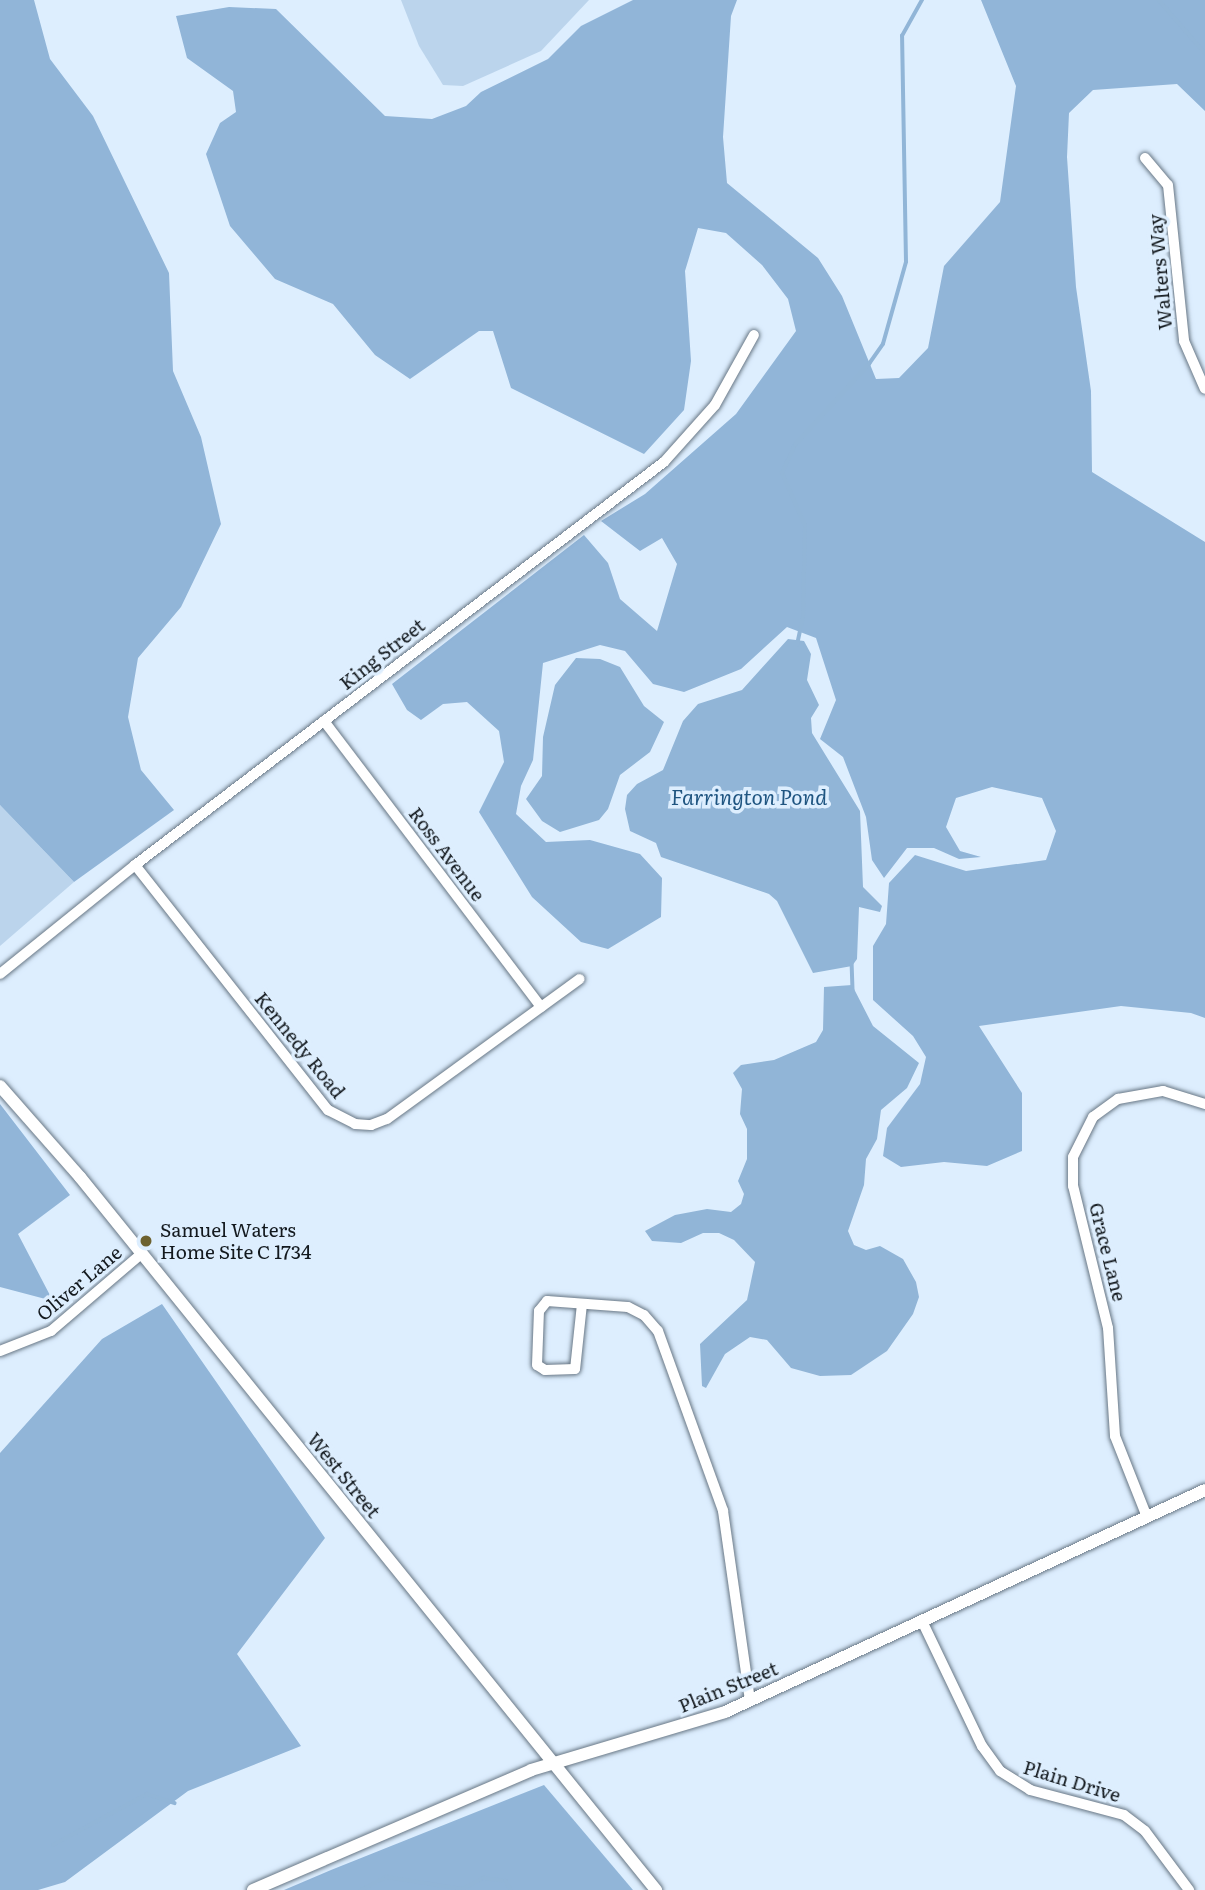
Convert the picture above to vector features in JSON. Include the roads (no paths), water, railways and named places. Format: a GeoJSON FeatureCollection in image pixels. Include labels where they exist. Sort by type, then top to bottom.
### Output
{"type":"FeatureCollection","features":[{"type":"Feature","properties":{"kind":"street","name":"Walters Way"},"geometry":{"type":"LineString","coordinates":[[1145,158],[1168,185],[1184,341],[1205,389]]}},
{"type":"Feature","properties":{"kind":"street","name":"King Street"},"geometry":{"type":"LineString","coordinates":[[0,974],[135,865],[664,462],[715,405],[754,335]]}},
{"type":"Feature","properties":{"kind":"street","name":"Ross Avenue"},"geometry":{"type":"LineString","coordinates":[[324,721],[541,1007]]}},
{"type":"Feature","properties":{"kind":"street","name":"Kennedy Road"},"geometry":{"type":"LineString","coordinates":[[135,865],[328,1110],[348,1122],[371,1125],[387,1119],[580,979]]}},
{"type":"Feature","properties":{"kind":"street","name":"West Street"},"geometry":{"type":"LineString","coordinates":[[0,1086],[656,1890]]}},
{"type":"Feature","properties":{"kind":"street","name":"Grace Lane"},"geometry":{"type":"LineString","coordinates":[[1147,1517],[1115,1436],[1108,1328],[1073,1186],[1073,1157],[1093,1117],[1118,1099],[1163,1091],[1205,1104]]}},
{"type":"Feature","properties":{"kind":"street","name":"Oliver Lane"},"geometry":{"type":"LineString","coordinates":[[0,1352],[51,1331],[140,1255]]}},
{"type":"Feature","properties":{"kind":"street"},"geometry":{"type":"LineString","coordinates":[[582,1304],[577,1367],[569,1371],[539,1368],[541,1304],[609,1303],[645,1315],[668,1352],[723,1511],[750,1701]]}},
{"type":"Feature","properties":{"kind":"street","name":"Plain Street"},"geometry":{"type":"LineString","coordinates":[[253,1890],[554,1762],[704,1720],[750,1701],[1205,1490]]}},
{"type":"Feature","properties":{"kind":"street","name":"Plain Drive"},"geometry":{"type":"LineString","coordinates":[[922,1621],[982,1746],[1000,1772],[1030,1790],[1124,1815],[1145,1831],[1189,1890]]}},
{"type":"Feature","properties":{"kind":"water","name":"Farrington Pond"},"geometry":{"type":"Polygon","coordinates":[[[788,639],[804,641],[811,654],[807,680],[819,705],[811,718],[812,733],[860,811],[863,887],[882,906],[880,912],[859,907],[857,959],[852,966],[813,973],[777,901],[769,894],[661,857],[656,843],[630,831],[625,809],[627,795],[637,784],[663,770],[683,721],[698,704],[742,690],[788,639]]]}},
{"type":"Feature","properties":{"kind":"water"},"geometry":{"type":"Polygon","coordinates":[[[576,658],[600,659],[620,667],[644,706],[664,722],[650,752],[620,775],[608,809],[599,820],[560,832],[542,821],[526,799],[542,776],[543,737],[555,685],[576,658]]]}},
{"type":"Feature","properties":{"kind":"water"},"geometry":{"type":"Polygon","coordinates":[[[852,985],[873,1026],[919,1063],[907,1088],[881,1110],[877,1139],[866,1159],[864,1185],[848,1231],[854,1245],[866,1250],[880,1246],[903,1259],[916,1282],[919,1297],[913,1314],[887,1351],[851,1375],[820,1376],[791,1368],[767,1340],[750,1337],[725,1354],[706,1388],[702,1386],[700,1344],[747,1300],[755,1262],[734,1240],[719,1233],[703,1233],[681,1243],[652,1241],[645,1231],[675,1215],[707,1209],[731,1212],[741,1204],[744,1194],[738,1181],[747,1159],[747,1129],[740,1114],[742,1089],[733,1073],[741,1065],[774,1060],[816,1042],[823,1030],[824,987],[852,985]]]}},
{"type":"Feature","properties":{"kind":"waterway"},"geometry":{"type":"LineString","coordinates":[[797,645],[803,616],[805,526],[782,473],[795,445],[869,364],[883,344],[906,262],[902,36],[922,0]]}},
{"type":"Feature","properties":{"kind":"waterway"},"geometry":{"type":"LineString","coordinates":[[1159,0],[1205,53]]}},
{"type":"Feature","properties":{"kind":"waterway"},"geometry":{"type":"LineString","coordinates":[[852,961],[853,992]]}},
{"type":"Feature","properties":{"kind":"waterway"},"geometry":{"type":"LineString","coordinates":[[53,1845],[147,1794],[175,1803]]}},
{"type":"Feature","properties":{"kind":"waterway"},"geometry":{"type":"LineString","coordinates":[[361,1890],[387,1877],[463,1889],[483,1878],[506,1881],[511,1890]]}},
{"type":"Feature","properties":{"kind":"place","name":"Samuel Waters Home Site C 1734"},"geometry":{"type":"Point","coordinates":[146,1241]}}]}
